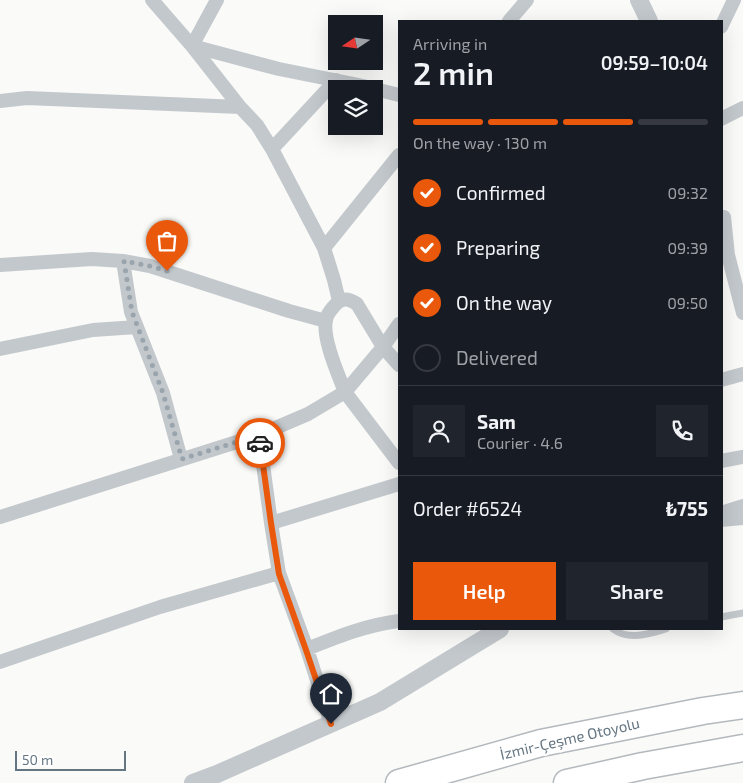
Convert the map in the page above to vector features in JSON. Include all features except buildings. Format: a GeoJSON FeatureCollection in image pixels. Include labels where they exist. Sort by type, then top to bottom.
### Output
{"type":"FeatureCollection","features":[{"type":"Feature","properties":{"kind":"highway","name":"İzmir-Çeşme Otoyolu"},"geometry":{"type":"LineString","coordinates":[[399,783],[541,744],[703,710],[743,704]]}},
{"type":"Feature","properties":{"kind":"highway"},"geometry":{"type":"LineString","coordinates":[[568,783],[643,766],[743,748]]}},
{"type":"Feature","properties":{"kind":"street"},"geometry":{"type":"LineString","coordinates":[[152,0],[257,125],[272,149],[324,248],[339,301]]}},
{"type":"Feature","properties":{"kind":"street"},"geometry":{"type":"LineString","coordinates":[[192,46],[218,0]]}},
{"type":"Feature","properties":{"kind":"street"},"geometry":{"type":"LineString","coordinates":[[510,20],[527,0]]}},
{"type":"Feature","properties":{"kind":"street"},"geometry":{"type":"LineString","coordinates":[[639,0],[649,20]]}},
{"type":"Feature","properties":{"kind":"street"},"geometry":{"type":"LineString","coordinates":[[723,23],[734,0]]}},
{"type":"Feature","properties":{"kind":"street"},"geometry":{"type":"LineString","coordinates":[[192,46],[279,69],[336,80]]}},
{"type":"Feature","properties":{"kind":"street"},"geometry":{"type":"LineString","coordinates":[[272,149],[328,89]]}},
{"type":"Feature","properties":{"kind":"street"},"geometry":{"type":"LineString","coordinates":[[383,91],[398,95]]}},
{"type":"Feature","properties":{"kind":"street"},"geometry":{"type":"LineString","coordinates":[[0,100],[27,98],[240,107]]}},
{"type":"Feature","properties":{"kind":"street"},"geometry":{"type":"LineString","coordinates":[[723,118],[743,108]]}},
{"type":"Feature","properties":{"kind":"street"},"geometry":{"type":"LineString","coordinates":[[324,248],[398,156]]}},
{"type":"Feature","properties":{"kind":"street"},"geometry":{"type":"LineString","coordinates":[[723,217],[728,255],[743,313]]}},
{"type":"Feature","properties":{"kind":"street"},"geometry":{"type":"LineString","coordinates":[[0,265],[92,259],[124,261],[150,266],[289,312],[326,320]]}},
{"type":"Feature","properties":{"kind":"street"},"geometry":{"type":"LineString","coordinates":[[124,261],[132,312],[163,393],[182,459]]}},
{"type":"Feature","properties":{"kind":"street"},"geometry":{"type":"LineString","coordinates":[[398,365],[383,347],[357,304],[348,299],[339,301],[328,313],[325,330],[345,392],[398,462]]}},
{"type":"Feature","properties":{"kind":"street"},"geometry":{"type":"LineString","coordinates":[[0,517],[259,435],[308,414],[345,392],[383,347],[398,325]]}},
{"type":"Feature","properties":{"kind":"street"},"geometry":{"type":"LineString","coordinates":[[0,349],[93,330],[137,327]]}},
{"type":"Feature","properties":{"kind":"street"},"geometry":{"type":"LineString","coordinates":[[723,379],[743,374]]}},
{"type":"Feature","properties":{"kind":"street"},"geometry":{"type":"LineString","coordinates":[[259,435],[279,574],[331,724]]}},
{"type":"Feature","properties":{"kind":"street"},"geometry":{"type":"LineString","coordinates":[[723,461],[743,457]]}},
{"type":"Feature","properties":{"kind":"street"},"geometry":{"type":"LineString","coordinates":[[271,523],[398,484]]}},
{"type":"Feature","properties":{"kind":"street"},"geometry":{"type":"LineString","coordinates":[[723,514],[743,508]]}},
{"type":"Feature","properties":{"kind":"street"},"geometry":{"type":"LineString","coordinates":[[723,520],[743,518]]}},
{"type":"Feature","properties":{"kind":"street"},"geometry":{"type":"LineString","coordinates":[[0,662],[160,607],[279,574]]}},
{"type":"Feature","properties":{"kind":"street"},"geometry":{"type":"LineString","coordinates":[[306,650],[353,631],[398,621]]}},
{"type":"Feature","properties":{"kind":"street"},"geometry":{"type":"LineString","coordinates":[[193,783],[380,702],[498,630]]}},
{"type":"Feature","properties":{"kind":"lane"},"geometry":{"type":"LineString","coordinates":[[723,617],[743,614]]}},
{"type":"Feature","properties":{"kind":"lane"},"geometry":{"type":"LineString","coordinates":[[615,630],[623,634],[637,636],[662,630]]}},
{"type":"Feature","properties":{"kind":"way so far"},"geometry":{"type":"LineString","coordinates":[[167,271],[124,261],[132,312],[163,393],[182,459],[259,435],[260,443]]}},
{"type":"Feature","properties":{"kind":"route"},"geometry":{"type":"LineString","coordinates":[[260,443],[279,574],[331,724]]}}]}
